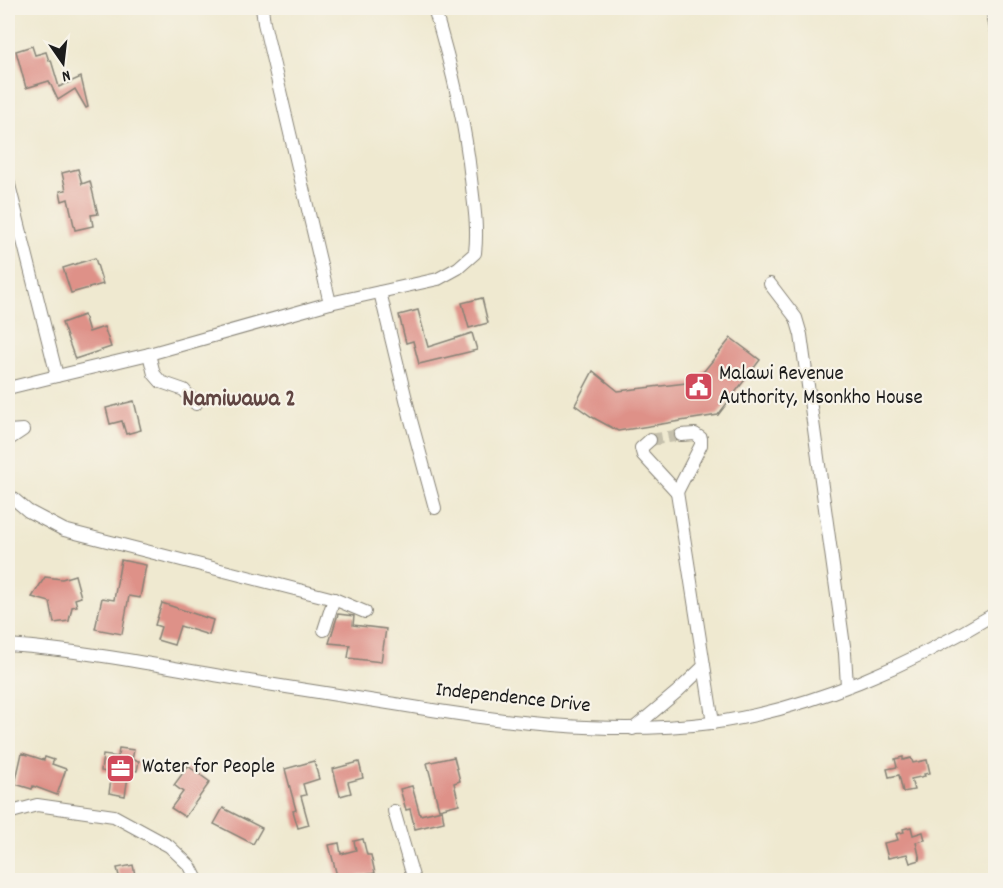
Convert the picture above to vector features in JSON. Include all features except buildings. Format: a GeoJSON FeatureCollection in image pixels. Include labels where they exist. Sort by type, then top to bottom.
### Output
{"type":"FeatureCollection","features":[{"type":"Feature","properties":{"kind":"street"},"geometry":{"type":"LineString","coordinates":[[262,8],[330,303]]}},
{"type":"Feature","properties":{"kind":"street"},"geometry":{"type":"LineString","coordinates":[[8,388],[149,354],[330,303],[438,279],[458,268],[475,253],[477,230],[467,143],[448,52],[434,8]]}},
{"type":"Feature","properties":{"kind":"street"},"geometry":{"type":"LineString","coordinates":[[992,8],[996,29]]}},
{"type":"Feature","properties":{"kind":"street"},"geometry":{"type":"LineString","coordinates":[[8,181],[57,376]]}},
{"type":"Feature","properties":{"kind":"street"},"geometry":{"type":"LineString","coordinates":[[770,284],[795,318],[801,335],[847,686]]}},
{"type":"Feature","properties":{"kind":"street"},"geometry":{"type":"LineString","coordinates":[[380,292],[435,508]]}},
{"type":"Feature","properties":{"kind":"street"},"geometry":{"type":"LineString","coordinates":[[149,354],[154,374],[161,382],[184,390],[196,404]]}},
{"type":"Feature","properties":{"kind":"street"},"geometry":{"type":"LineString","coordinates":[[8,431],[23,430],[8,440]]}},
{"type":"Feature","properties":{"kind":"street"},"geometry":{"type":"LineString","coordinates":[[677,492],[701,445],[700,438],[695,434],[681,435]]}},
{"type":"Feature","properties":{"kind":"street"},"geometry":{"type":"LineString","coordinates":[[650,440],[641,448],[643,454],[677,492],[713,723]]}},
{"type":"Feature","properties":{"kind":"street"},"geometry":{"type":"LineString","coordinates":[[8,494],[28,511],[64,530],[334,599],[365,612]]}},
{"type":"Feature","properties":{"kind":"street"},"geometry":{"type":"LineString","coordinates":[[324,630],[334,599]]}},
{"type":"Feature","properties":{"kind":"street","name":"Independence Drive"},"geometry":{"type":"LineString","coordinates":[[8,645],[119,657],[476,717],[515,722],[633,729],[713,723],[778,709],[903,664],[996,613]]}},
{"type":"Feature","properties":{"kind":"street"},"geometry":{"type":"LineString","coordinates":[[633,729],[704,666]]}},
{"type":"Feature","properties":{"kind":"street"},"geometry":{"type":"LineString","coordinates":[[8,813],[38,805],[114,816],[169,846],[190,866],[197,880]]}},
{"type":"Feature","properties":{"kind":"street"},"geometry":{"type":"LineString","coordinates":[[394,811],[414,880]]}},
{"type":"Feature","properties":{"kind":"tunnel"},"geometry":{"type":"LineString","coordinates":[[650,440],[681,435]]}},
{"type":"Feature","properties":{"kind":"place","name":"Malawi Revenue Authority, Msonkho House"},"geometry":{"type":"Point","coordinates":[698,387]}},
{"type":"Feature","properties":{"kind":"place","name":"Water for People"},"geometry":{"type":"Point","coordinates":[121,768]}},
{"type":"Feature","properties":{"kind":"district","name":"Namiwawa 2"},"geometry":{"type":"Point","coordinates":[239,400]}}]}
